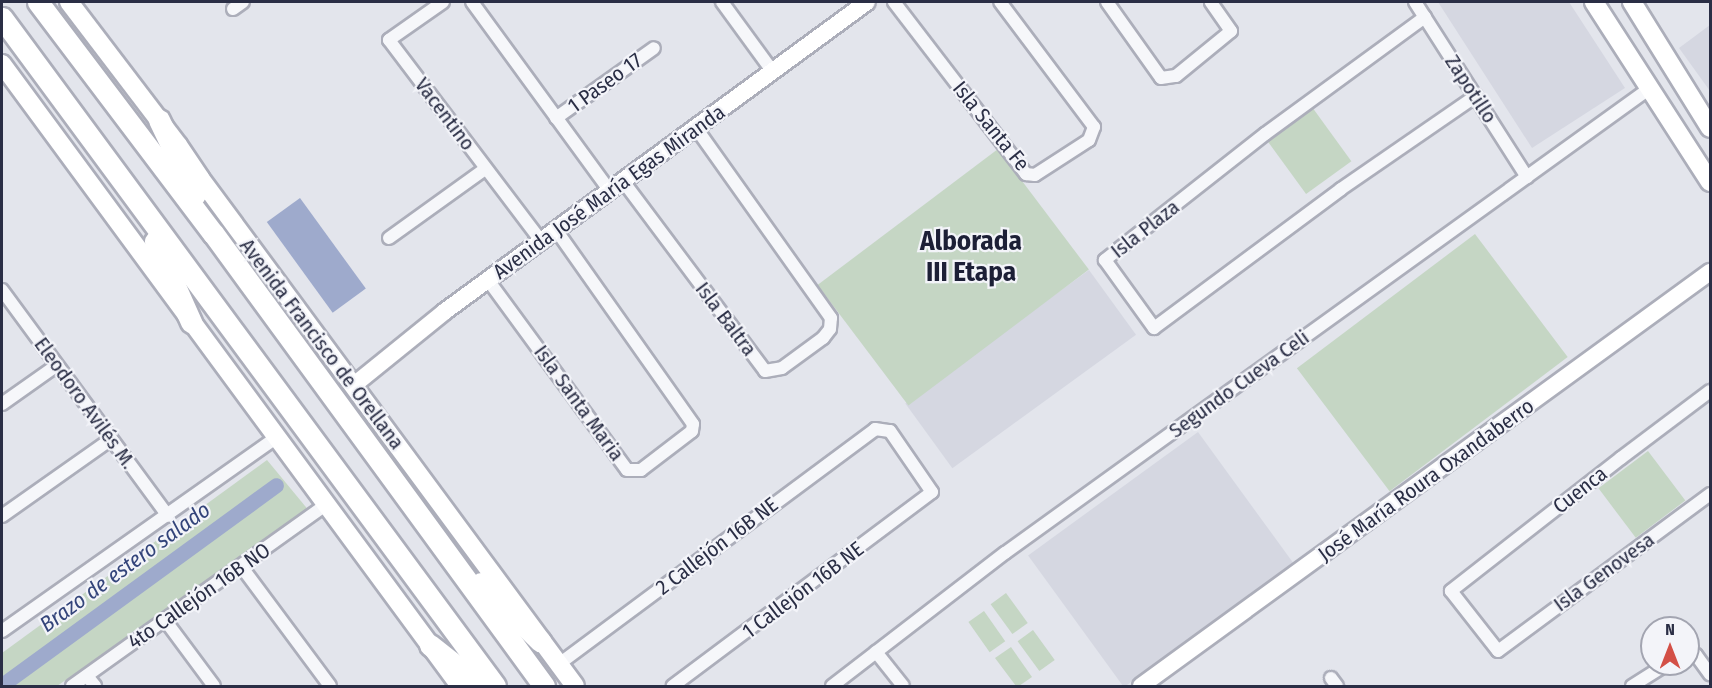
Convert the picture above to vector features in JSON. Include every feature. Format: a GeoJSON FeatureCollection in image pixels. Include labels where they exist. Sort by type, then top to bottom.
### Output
{"type":"FeatureCollection","features":[{"type":"Feature","properties":{"kind":"highway","name":"Avenida Francisco de Orellana"},"geometry":{"type":"LineString","coordinates":[[38,2],[213,233],[544,687]]}},
{"type":"Feature","properties":{"kind":"highway"},"geometry":{"type":"LineString","coordinates":[[2,18],[495,687]]}},
{"type":"Feature","properties":{"kind":"highway"},"geometry":{"type":"LineString","coordinates":[[159,120],[213,233]]}},
{"type":"Feature","properties":{"kind":"highway"},"geometry":{"type":"LineString","coordinates":[[137,202],[192,322]]}},
{"type":"Feature","properties":{"kind":"highway"},"geometry":{"type":"LineString","coordinates":[[435,537],[540,641]]}},
{"type":"Feature","properties":{"kind":"highway"},"geometry":{"type":"LineString","coordinates":[[430,645],[482,687]]}},
{"type":"Feature","properties":{"kind":"main road","name":"Avenida Francisco de Orellana"},"geometry":{"type":"LineString","coordinates":[[69,2],[159,120],[575,687]]}},
{"type":"Feature","properties":{"kind":"main road"},"geometry":{"type":"LineString","coordinates":[[1594,2],[1710,182]]}},
{"type":"Feature","properties":{"kind":"main road"},"geometry":{"type":"LineString","coordinates":[[1632,2],[1710,128]]}},
{"type":"Feature","properties":{"kind":"main road"},"geometry":{"type":"LineString","coordinates":[[2,64],[460,687]]}},
{"type":"Feature","properties":{"kind":"street"},"geometry":{"type":"LineString","coordinates":[[233,9],[243,2]]}},
{"type":"Feature","properties":{"kind":"street","name":"Vacentino"},"geometry":{"type":"LineString","coordinates":[[443,2],[389,40],[541,241]]}},
{"type":"Feature","properties":{"kind":"street"},"geometry":{"type":"LineString","coordinates":[[472,2],[556,118],[616,186]]}},
{"type":"Feature","properties":{"kind":"street"},"geometry":{"type":"LineString","coordinates":[[722,2],[773,72]]}},
{"type":"Feature","properties":{"kind":"street","name":"Avenida José María Egas Miranda"},"geometry":{"type":"LineString","coordinates":[[354,386],[488,280],[867,2]]}},
{"type":"Feature","properties":{"kind":"street","name":"Isla Santa Fe"},"geometry":{"type":"LineString","coordinates":[[894,2],[1026,174],[1035,175],[1089,140],[1094,127],[1000,2]]}},
{"type":"Feature","properties":{"kind":"street"},"geometry":{"type":"LineString","coordinates":[[1107,2],[1161,78],[1176,76],[1231,31],[1211,2]]}},
{"type":"Feature","properties":{"kind":"street","name":"Zapotillo"},"geometry":{"type":"LineString","coordinates":[[1415,2],[1527,177]]}},
{"type":"Feature","properties":{"kind":"street","name":"Isla Plaza"},"geometry":{"type":"LineString","coordinates":[[1425,17],[1265,134],[1105,260],[1154,328],[1341,189],[1476,96]]}},
{"type":"Feature","properties":{"kind":"street","name":"1 Paseo 17"},"geometry":{"type":"LineString","coordinates":[[556,118],[654,48]]}},
{"type":"Feature","properties":{"kind":"street","name":"Segundo Cueva Celi"},"geometry":{"type":"LineString","coordinates":[[832,687],[1005,553],[1650,88]]}},
{"type":"Feature","properties":{"kind":"street","name":"Isla Baltra"},"geometry":{"type":"LineString","coordinates":[[616,186],[765,371],[782,368],[823,338],[830,329],[831,318],[696,128]]}},
{"type":"Feature","properties":{"kind":"street"},"geometry":{"type":"LineString","coordinates":[[389,238],[485,169]]}},
{"type":"Feature","properties":{"kind":"street","name":"Isla Santa Maria"},"geometry":{"type":"LineString","coordinates":[[488,280],[627,470],[641,470],[692,431],[693,424],[556,230]]}},
{"type":"Feature","properties":{"kind":"street","name":"José María Roura Oxandaberro"},"geometry":{"type":"LineString","coordinates":[[1141,687],[1710,272]]}},
{"type":"Feature","properties":{"kind":"street","name":"Eleodoro Avilés M."},"geometry":{"type":"LineString","coordinates":[[2,290],[168,516]]}},
{"type":"Feature","properties":{"kind":"street"},"geometry":{"type":"LineString","coordinates":[[2,404],[57,365]]}},
{"type":"Feature","properties":{"kind":"street","name":"Cuenca"},"geometry":{"type":"LineString","coordinates":[[1498,651],[1451,591],[1621,458],[1710,392]]}},
{"type":"Feature","properties":{"kind":"street","name":"1 Callejón 16B NE"},"geometry":{"type":"LineString","coordinates":[[673,687],[932,492],[890,431],[875,429]]}},
{"type":"Feature","properties":{"kind":"street","name":"2 Callejón 16B NE"},"geometry":{"type":"LineString","coordinates":[[559,664],[875,429]]}},
{"type":"Feature","properties":{"kind":"street"},"geometry":{"type":"LineString","coordinates":[[2,631],[277,437]]}},
{"type":"Feature","properties":{"kind":"street"},"geometry":{"type":"LineString","coordinates":[[2,516],[111,439]]}},
{"type":"Feature","properties":{"kind":"street","name":"Isla Genovesa"},"geometry":{"type":"LineString","coordinates":[[1498,651],[1710,494]]}},
{"type":"Feature","properties":{"kind":"street","name":"4to Callejón 16B NO"},"geometry":{"type":"LineString","coordinates":[[72,687],[327,504]]}},
{"type":"Feature","properties":{"kind":"street"},"geometry":{"type":"LineString","coordinates":[[241,566],[330,687]]}},
{"type":"Feature","properties":{"kind":"street"},"geometry":{"type":"LineString","coordinates":[[165,620],[214,687]]}},
{"type":"Feature","properties":{"kind":"street"},"geometry":{"type":"LineString","coordinates":[[876,651],[903,687]]}},
{"type":"Feature","properties":{"kind":"street"},"geometry":{"type":"LineString","coordinates":[[1700,660],[1710,674]]}},
{"type":"Feature","properties":{"kind":"street"},"geometry":{"type":"LineString","coordinates":[[87,676],[95,687]]}},
{"type":"Feature","properties":{"kind":"street"},"geometry":{"type":"LineString","coordinates":[[1632,687],[1649,676]]}},
{"type":"Feature","properties":{"kind":"shaded area"},"geometry":{"type":"Polygon","coordinates":[[[1438,2],[1569,2],[1625,88],[1532,148],[1438,2]]]}},
{"type":"Feature","properties":{"kind":"shaded area"},"geometry":{"type":"Polygon","coordinates":[[[1710,25],[1710,91],[1679,48],[1710,25]]]}},
{"type":"Feature","properties":{"kind":"shaded area"},"geometry":{"type":"Polygon","coordinates":[[[1089,270],[1136,335],[952,468],[905,403],[1089,270]]]}},
{"type":"Feature","properties":{"kind":"shaded area"},"geometry":{"type":"Polygon","coordinates":[[[1198,432],[1294,564],[1123,686],[1028,555],[1198,432]]]}},
{"type":"Feature","properties":{"kind":"green space"},"geometry":{"type":"Polygon","coordinates":[[[1312,107],[1351,161],[1306,194],[1267,140],[1312,107]]]}},
{"type":"Feature","properties":{"kind":"green space"},"geometry":{"type":"Polygon","coordinates":[[[998,149],[1089,270],[908,406],[818,285],[998,149]]]}},
{"type":"Feature","properties":{"kind":"green space"},"geometry":{"type":"Polygon","coordinates":[[[1475,234],[1568,357],[1390,491],[1297,368],[1475,234]]]}},
{"type":"Feature","properties":{"kind":"green space"},"geometry":{"type":"Polygon","coordinates":[[[1648,451],[1685,501],[1636,538],[1598,488],[1648,451]]]}},
{"type":"Feature","properties":{"kind":"green space"},"geometry":{"type":"Polygon","coordinates":[[[267,460],[310,512],[57,686],[2,686],[2,653],[267,460]]]}},
{"type":"Feature","properties":{"kind":"green space"},"geometry":{"type":"Polygon","coordinates":[[[1006,593],[1028,623],[1012,634],[991,604],[1006,593]]]}},
{"type":"Feature","properties":{"kind":"green space"},"geometry":{"type":"Polygon","coordinates":[[[984,611],[1005,641],[990,652],[968,622],[984,611]]]}},
{"type":"Feature","properties":{"kind":"green space"},"geometry":{"type":"Polygon","coordinates":[[[1033,630],[1055,660],[1039,671],[1018,641],[1033,630]]]}},
{"type":"Feature","properties":{"kind":"green space"},"geometry":{"type":"Polygon","coordinates":[[[1011,647],[1032,677],[1019,686],[1016,686],[995,658],[1011,647]]]}},
{"type":"Feature","properties":{"kind":"water"},"geometry":{"type":"Polygon","coordinates":[[[300,198],[366,289],[333,313],[267,222],[300,198]]]}},
{"type":"Feature","properties":{"kind":"waterway","name":"Brazo de estero salado"},"geometry":{"type":"LineString","coordinates":[[2,685],[276,485]]}},
{"type":"Feature","properties":{"kind":"district","name":"Alborada III Etapa"},"geometry":{"type":"Point","coordinates":[971,256]}}]}
